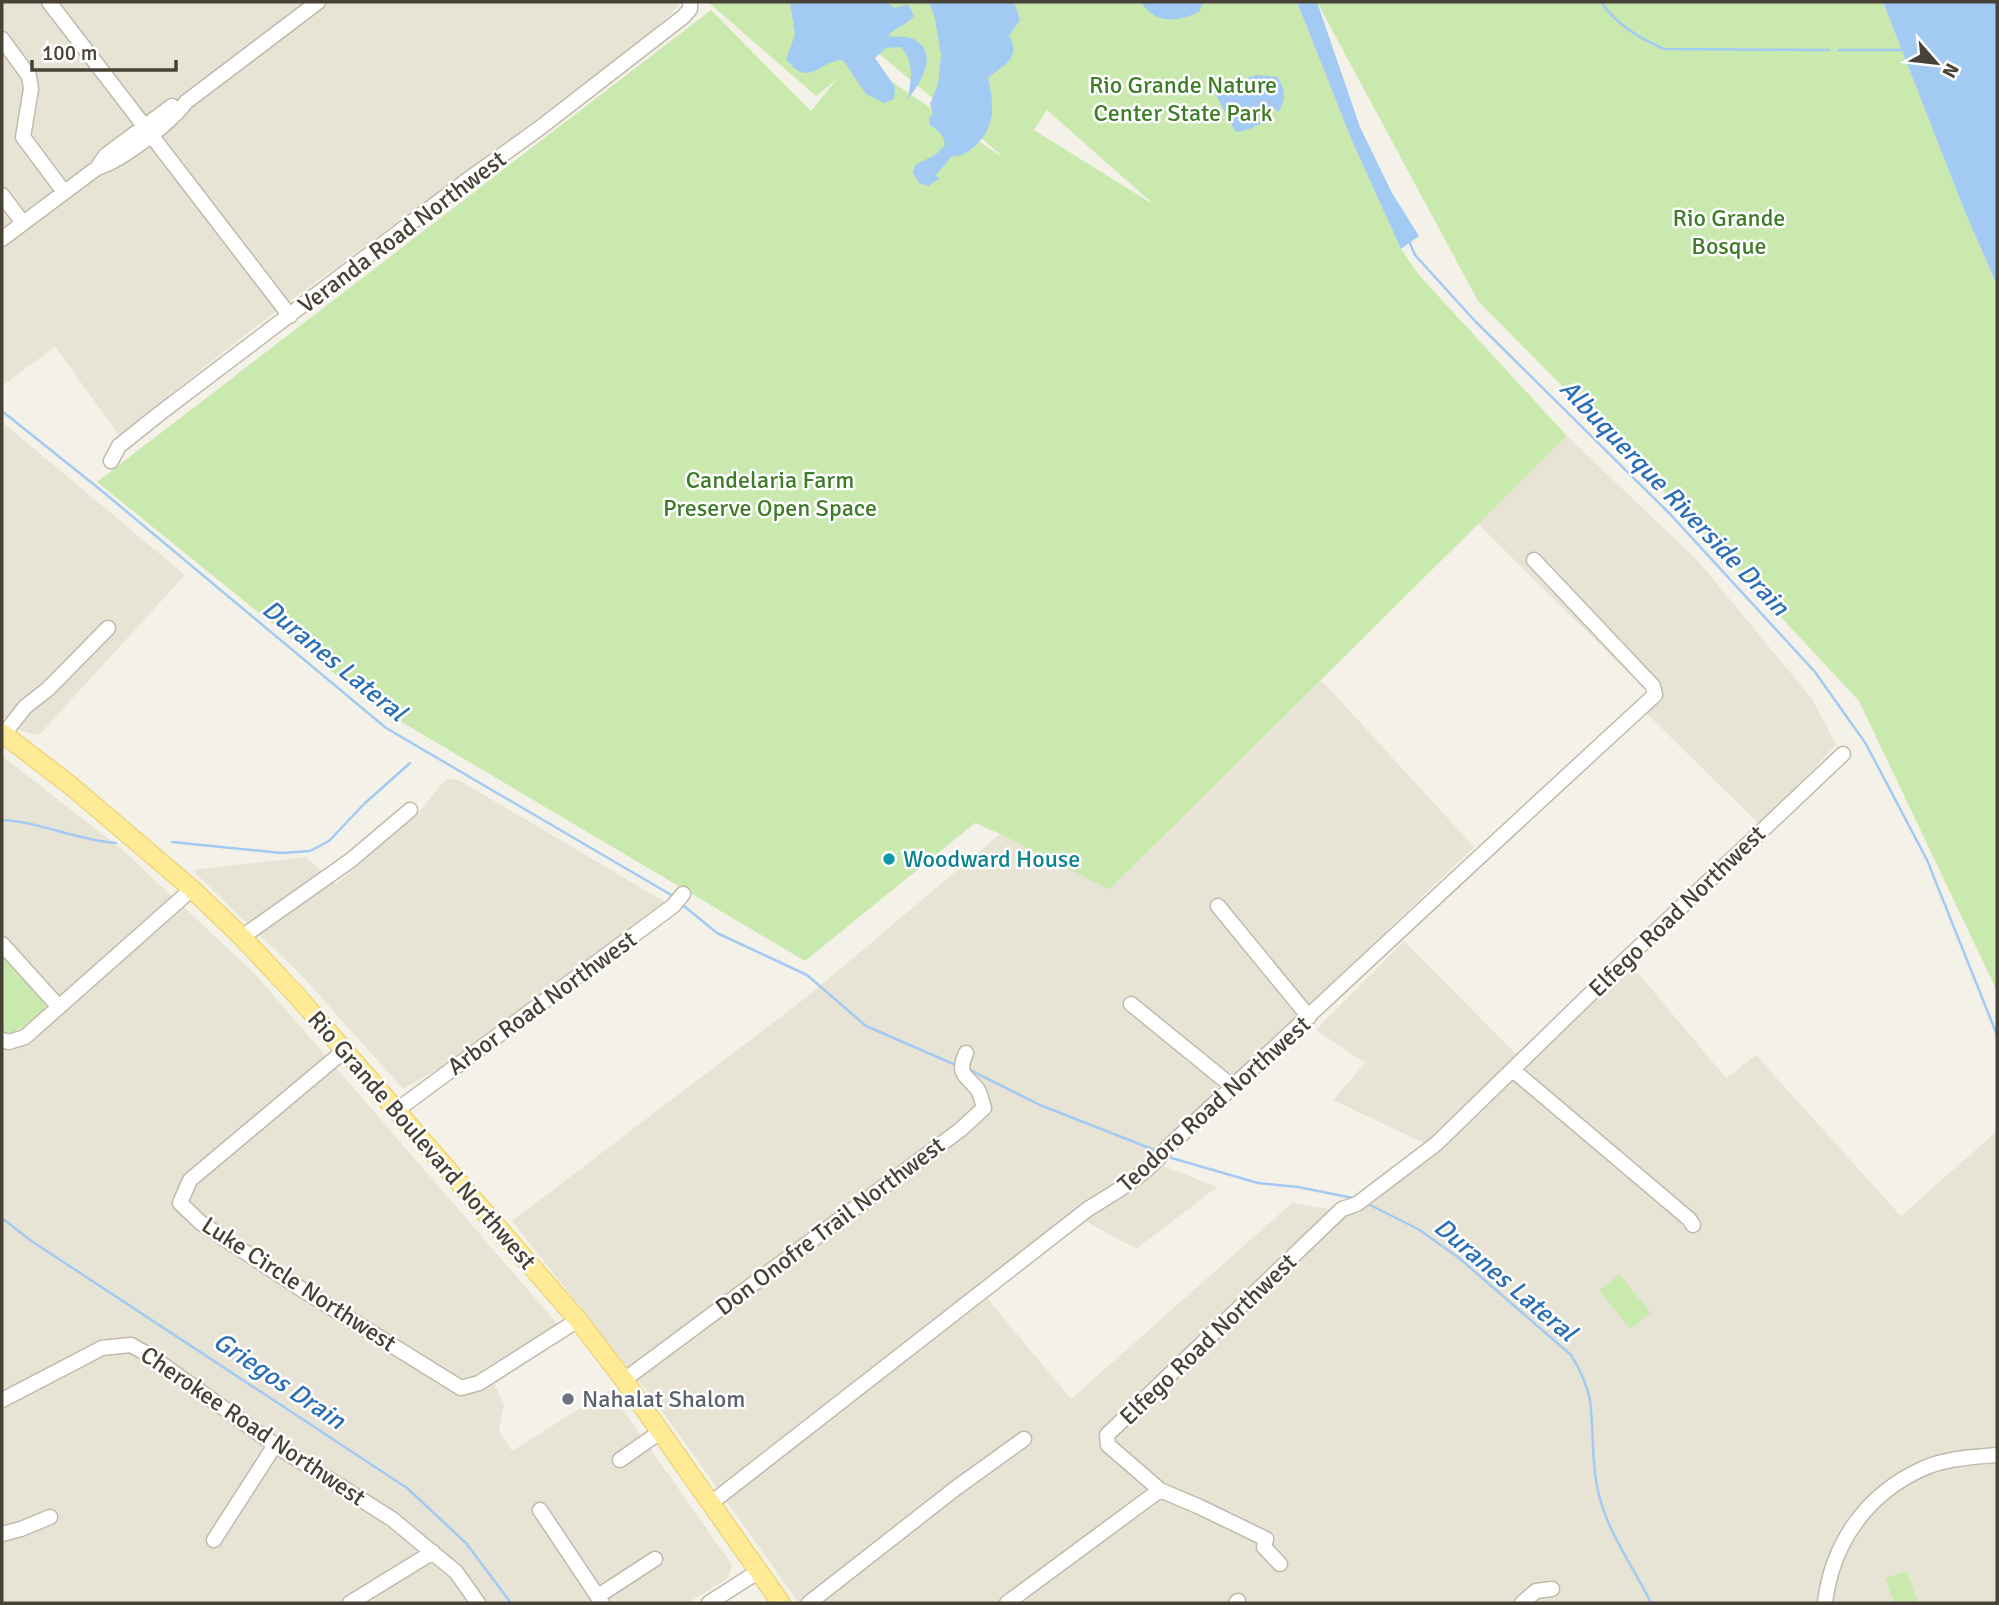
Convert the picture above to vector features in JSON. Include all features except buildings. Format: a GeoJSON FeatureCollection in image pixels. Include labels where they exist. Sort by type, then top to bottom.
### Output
{"type":"FeatureCollection","features":[{"type":"Feature","properties":{"kind":"main road","name":"Rio Grande Boulevard Northwest"},"geometry":{"type":"LineString","coordinates":[[3,734],[70,785],[192,890],[242,937],[345,1050],[578,1320],[624,1380],[781,1603]]}},
{"type":"Feature","properties":{"kind":"street"},"geometry":{"type":"LineString","coordinates":[[49,2],[290,316]]}},
{"type":"Feature","properties":{"kind":"street"},"geometry":{"type":"LineString","coordinates":[[2,239],[97,167],[106,155],[148,130],[172,106],[187,102],[318,2]]}},
{"type":"Feature","properties":{"kind":"street","name":"Veranda Road Northwest"},"geometry":{"type":"LineString","coordinates":[[111,461],[119,446],[683,17],[690,9],[690,2]]}},
{"type":"Feature","properties":{"kind":"street"},"geometry":{"type":"LineString","coordinates":[[2,40],[29,76],[31,89],[23,137],[64,192]]}},
{"type":"Feature","properties":{"kind":"street"},"geometry":{"type":"LineString","coordinates":[[2,195],[23,223]]}},
{"type":"Feature","properties":{"kind":"street","name":"Teodoro Road Northwest"},"geometry":{"type":"LineString","coordinates":[[711,1503],[1088,1209],[1124,1189],[1159,1159],[1167,1148],[1453,879],[1655,695],[1653,687],[1534,560]]}},
{"type":"Feature","properties":{"kind":"street"},"geometry":{"type":"LineString","coordinates":[[3,734],[24,707],[48,689],[108,628]]}},
{"type":"Feature","properties":{"kind":"street","name":"Elfego Road Northwest"},"geometry":{"type":"LineString","coordinates":[[1160,1490],[1108,1445],[1107,1435],[1342,1209],[1357,1204],[1436,1144],[1843,754]]}},
{"type":"Feature","properties":{"kind":"street"},"geometry":{"type":"LineString","coordinates":[[242,937],[351,860],[410,810]]}},
{"type":"Feature","properties":{"kind":"street"},"geometry":{"type":"LineString","coordinates":[[2,1040],[9,1042],[25,1037],[192,890]]}},
{"type":"Feature","properties":{"kind":"street","name":"Arbor Road Northwest"},"geometry":{"type":"LineString","coordinates":[[397,1110],[673,906],[683,894]]}},
{"type":"Feature","properties":{"kind":"street"},"geometry":{"type":"LineString","coordinates":[[1218,906],[1309,1017]]}},
{"type":"Feature","properties":{"kind":"street"},"geometry":{"type":"LineString","coordinates":[[2,944],[59,1007]]}},
{"type":"Feature","properties":{"kind":"street"},"geometry":{"type":"LineString","coordinates":[[1130,1004],[1233,1087]]}},
{"type":"Feature","properties":{"kind":"street","name":"Luke Circle Northwest"},"geometry":{"type":"LineString","coordinates":[[345,1050],[190,1180],[180,1203],[201,1223],[298,1287],[461,1388],[479,1383],[578,1320]]}},
{"type":"Feature","properties":{"kind":"street","name":"Don Onofre Trail Northwest"},"geometry":{"type":"LineString","coordinates":[[624,1380],[960,1130],[984,1108],[978,1090],[965,1079],[963,1062]]}},
{"type":"Feature","properties":{"kind":"street"},"geometry":{"type":"LineString","coordinates":[[1513,1070],[1679,1210],[1693,1225]]}},
{"type":"Feature","properties":{"kind":"street","name":"Cherokee Road Northwest"},"geometry":{"type":"LineString","coordinates":[[2,1400],[102,1348],[131,1345],[275,1445],[392,1518],[456,1572],[478,1603]]}},
{"type":"Feature","properties":{"kind":"street"},"geometry":{"type":"LineString","coordinates":[[620,1460],[660,1432]]}},
{"type":"Feature","properties":{"kind":"street"},"geometry":{"type":"LineString","coordinates":[[809,1603],[1024,1439]]}},
{"type":"Feature","properties":{"kind":"street"},"geometry":{"type":"LineString","coordinates":[[214,1539],[275,1445]]}},
{"type":"Feature","properties":{"kind":"street"},"geometry":{"type":"LineString","coordinates":[[1825,1603],[1827,1584],[1846,1536],[1863,1512],[1889,1488],[1924,1468],[1963,1458],[1997,1455]]}},
{"type":"Feature","properties":{"kind":"street"},"geometry":{"type":"LineString","coordinates":[[1007,1603],[1160,1490],[1266,1539],[1264,1547],[1280,1564]]}},
{"type":"Feature","properties":{"kind":"street"},"geometry":{"type":"LineString","coordinates":[[540,1510],[546,1515],[600,1600],[655,1559]]}},
{"type":"Feature","properties":{"kind":"street"},"geometry":{"type":"LineString","coordinates":[[2,1534],[50,1517]]}},
{"type":"Feature","properties":{"kind":"street"},"geometry":{"type":"LineString","coordinates":[[350,1603],[433,1552]]}},
{"type":"Feature","properties":{"kind":"street"},"geometry":{"type":"LineString","coordinates":[[709,1603],[759,1571]]}},
{"type":"Feature","properties":{"kind":"street"},"geometry":{"type":"LineString","coordinates":[[1522,1603],[1536,1591],[1552,1589]]}},
{"type":"Feature","properties":{"kind":"shaded area"},"geometry":{"type":"Polygon","coordinates":[[[2,2],[677,2],[680,5],[640,42],[250,331],[119,435],[55,347],[2,386],[2,2]]]}},
{"type":"Feature","properties":{"kind":"shaded area"},"geometry":{"type":"Polygon","coordinates":[[[2,422],[185,575],[39,735],[21,731],[2,716],[2,422]]]}},
{"type":"Feature","properties":{"kind":"shaded area"},"geometry":{"type":"Polygon","coordinates":[[[1567,436],[1698,561],[1813,700],[1836,745],[1760,825],[1646,713],[1651,695],[1478,524],[1567,436]]]}},
{"type":"Feature","properties":{"kind":"shaded area"},"geometry":{"type":"Polygon","coordinates":[[[1320,681],[1474,847],[1148,1160],[1217,1187],[1136,1249],[1073,1214],[979,1285],[991,1303],[1071,1399],[1292,1203],[1359,1214],[1430,1155],[1426,1144],[1333,1100],[1365,1063],[1316,1030],[1404,941],[1518,1056],[1623,955],[1726,1078],[1756,1055],[1901,1216],[1997,1131],[1997,1603],[799,1603],[662,1411],[512,1221],[808,996],[1000,834],[1109,890],[1320,681]]]}},
{"type":"Feature","properties":{"kind":"shaded area"},"geometry":{"type":"Polygon","coordinates":[[[2,756],[124,851],[255,974],[568,1336],[495,1384],[504,1406],[499,1430],[512,1451],[609,1390],[732,1565],[728,1578],[688,1603],[2,1603],[2,756]]]}},
{"type":"Feature","properties":{"kind":"shaded area"},"geometry":{"type":"Polygon","coordinates":[[[446,779],[459,780],[665,902],[443,1066],[403,1089],[303,977],[192,870],[306,857],[336,884],[415,817],[446,779]]]}},
{"type":"Feature","properties":{"kind":"green space","name":"Candelaria Farm Preserve Open Space"},"geometry":{"type":"Polygon","coordinates":[[[708,2],[1297,2],[1352,141],[1401,249],[1419,275],[1567,436],[1109,890],[975,823],[805,961],[373,705],[97,482],[711,10],[811,111],[837,79],[816,96],[708,2]],[[872,48],[859,59],[1000,154],[872,48]],[[1047,110],[1034,130],[1151,203],[1151,202],[1047,110]]]}},
{"type":"Feature","properties":{"kind":"green space","name":"Rio Grande Bosque"},"geometry":{"type":"Polygon","coordinates":[[[1317,2],[1883,2],[1965,212],[1997,285],[1997,991],[1859,701],[1627,452],[1478,301],[1317,2]]]}},
{"type":"Feature","properties":{"kind":"green space"},"geometry":{"type":"Polygon","coordinates":[[[2,952],[45,1002],[44,1010],[12,1035],[2,1034],[2,952]]]}},
{"type":"Feature","properties":{"kind":"green space"},"geometry":{"type":"Polygon","coordinates":[[[1619,1274],[1651,1313],[1630,1329],[1599,1290],[1619,1274]]]}},
{"type":"Feature","properties":{"kind":"green space"},"geometry":{"type":"Polygon","coordinates":[[[1907,1571],[1918,1603],[1894,1603],[1885,1578],[1907,1571]]]}},
{"type":"Feature","properties":{"kind":"water"},"geometry":{"type":"Polygon","coordinates":[[[790,2],[887,2],[895,8],[908,4],[914,16],[888,36],[911,38],[925,50],[927,58],[923,76],[908,99],[910,66],[901,47],[886,48],[875,58],[895,87],[894,99],[884,103],[866,94],[843,60],[834,61],[808,73],[794,68],[786,59],[795,35],[790,2]]]}},
{"type":"Feature","properties":{"kind":"water"},"geometry":{"type":"Polygon","coordinates":[[[929,2],[1014,2],[1020,20],[1009,36],[1012,55],[1005,65],[988,78],[992,114],[983,138],[962,155],[952,156],[936,175],[939,179],[928,186],[919,183],[913,173],[915,165],[935,155],[945,145],[940,133],[930,125],[929,117],[933,114],[930,104],[938,84],[941,55],[935,18],[929,2]]]}},
{"type":"Feature","properties":{"kind":"water"},"geometry":{"type":"Polygon","coordinates":[[[1141,2],[1204,2],[1199,12],[1183,18],[1167,19],[1153,15],[1141,2]]]}},
{"type":"Feature","properties":{"kind":"water"},"geometry":{"type":"Polygon","coordinates":[[[1297,2],[1317,2],[1360,127],[1392,193],[1419,236],[1401,249],[1352,141],[1297,2]]]}},
{"type":"Feature","properties":{"kind":"water"},"geometry":{"type":"Polygon","coordinates":[[[1883,2],[1997,2],[1997,285],[1965,212],[1883,2]]]}},
{"type":"Feature","properties":{"kind":"water"},"geometry":{"type":"Polygon","coordinates":[[[1256,75],[1277,77],[1284,94],[1281,107],[1279,112],[1274,109],[1258,125],[1236,132],[1213,90],[1256,75]]]}},
{"type":"Feature","properties":{"kind":"waterway"},"geometry":{"type":"LineString","coordinates":[[1601,2],[1614,18],[1629,30],[1664,49],[1829,50]]}},
{"type":"Feature","properties":{"kind":"waterway"},"geometry":{"type":"LineString","coordinates":[[1839,50],[1902,50]]}},
{"type":"Feature","properties":{"kind":"waterway","name":"Albuquerque Riverside Drain"},"geometry":{"type":"LineString","coordinates":[[1409,241],[1415,255],[1474,320],[1670,514],[1815,672],[1866,744],[1927,860],[1997,1035]]}},
{"type":"Feature","properties":{"kind":"waterway","name":"Duranes Lateral"},"geometry":{"type":"LineString","coordinates":[[2,411],[386,728],[673,896]]}},
{"type":"Feature","properties":{"kind":"waterway"},"geometry":{"type":"LineString","coordinates":[[172,842],[282,853],[310,851],[329,841],[364,804],[410,763]]}},
{"type":"Feature","properties":{"kind":"waterway"},"geometry":{"type":"LineString","coordinates":[[2,820],[116,843]]}},
{"type":"Feature","properties":{"kind":"waterway","name":"Duranes Lateral"},"geometry":{"type":"LineString","coordinates":[[684,906],[717,933],[807,975],[866,1026],[958,1066]]}},
{"type":"Feature","properties":{"kind":"waterway","name":"Duranes Lateral"},"geometry":{"type":"LineString","coordinates":[[968,1069],[1040,1105],[1157,1151]]}},
{"type":"Feature","properties":{"kind":"waterway","name":"Duranes Lateral"},"geometry":{"type":"LineString","coordinates":[[1168,1157],[1258,1183],[1298,1187],[1353,1198]]}},
{"type":"Feature","properties":{"kind":"waterway","name":"Duranes Lateral"},"geometry":{"type":"LineString","coordinates":[[1366,1203],[1418,1229],[1459,1258],[1571,1355],[1590,1400],[1594,1469],[1602,1506],[1614,1535],[1651,1603]]}},
{"type":"Feature","properties":{"kind":"waterway","name":"Griegos Drain"},"geometry":{"type":"LineString","coordinates":[[2,1218],[30,1240],[407,1488],[466,1543],[511,1603]]}},
{"type":"Feature","properties":{"kind":"place","name":"Woodward House"},"geometry":{"type":"Point","coordinates":[889,859]}},
{"type":"Feature","properties":{"kind":"place","name":"Nahalat Shalom"},"geometry":{"type":"Point","coordinates":[568,1399]}},
{"type":"Feature","properties":{"kind":"park label","name":"Rio Grande Nature Center State Park"},"geometry":{"type":"Point","coordinates":[1183,99]}}]}
